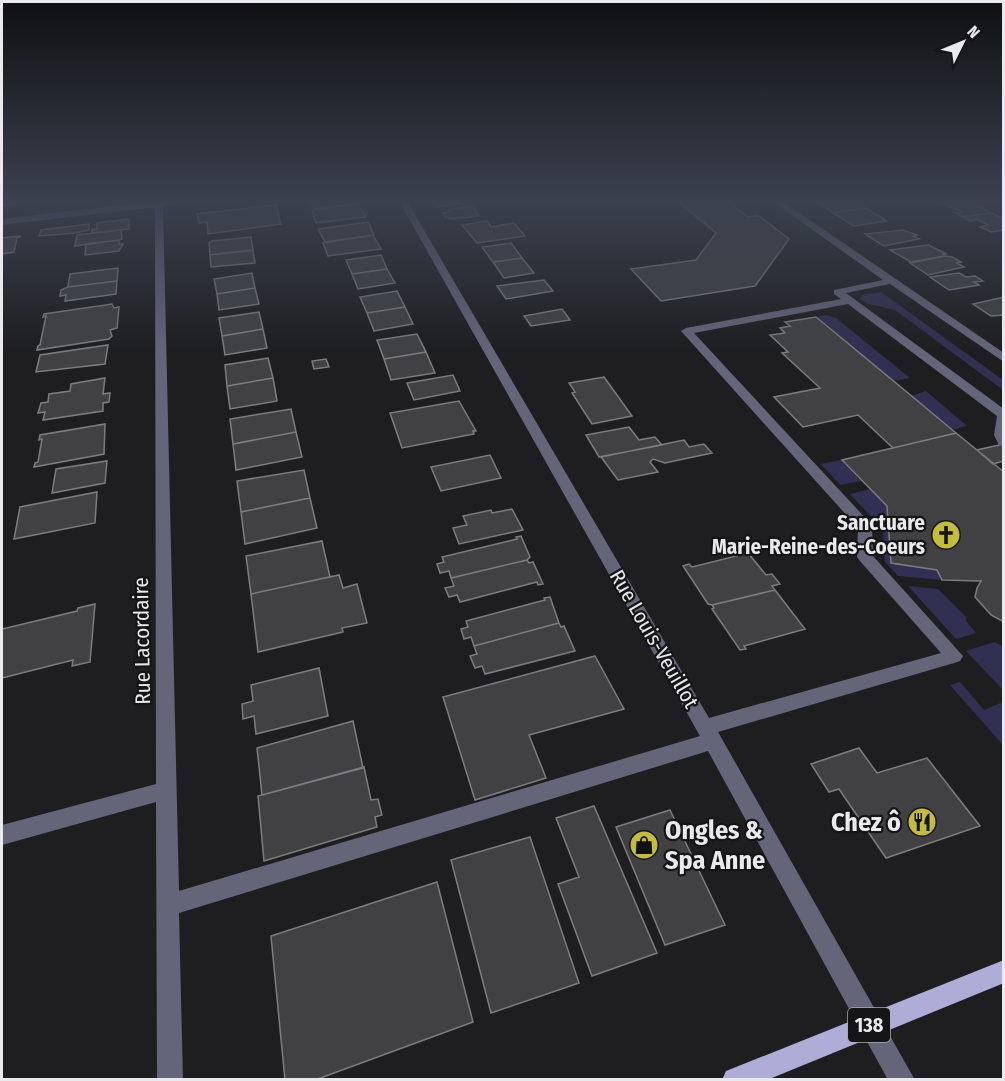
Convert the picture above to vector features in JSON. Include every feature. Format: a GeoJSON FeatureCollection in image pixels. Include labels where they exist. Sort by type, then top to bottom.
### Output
{"type":"FeatureCollection","features":[{"type":"Feature","properties":{"kind":"main road","name":"138"},"geometry":{"type":"LineString","coordinates":[[735,1080],[1004,970]]}},
{"type":"Feature","properties":{"kind":"street","name":"Rue Lacordaire"},"geometry":{"type":"LineString","coordinates":[[160,251],[170,1080]]}},
{"type":"Feature","properties":{"kind":"street","name":"Rue Louis-Veuillot"},"geometry":{"type":"LineString","coordinates":[[432,251],[709,734],[902,1080]]}},
{"type":"Feature","properties":{"kind":"street"},"geometry":{"type":"LineString","coordinates":[[849,251],[1004,359]]}},
{"type":"Feature","properties":{"kind":"street"},"geometry":{"type":"LineString","coordinates":[[891,281],[838,292],[1003,415],[1000,435],[1004,442]]}},
{"type":"Feature","properties":{"kind":"street"},"geometry":{"type":"LineString","coordinates":[[168,905],[954,656],[865,557],[865,527],[686,331],[850,301]]}},
{"type":"Feature","properties":{"kind":"street"},"geometry":{"type":"LineString","coordinates":[[2,835],[166,790]]}},
{"type":"Feature","properties":{"kind":"shaded area"},"geometry":{"type":"Polygon","coordinates":[[[881,292],[1003,380],[1003,390],[895,310],[869,304],[860,299],[862,295],[881,292]]]}},
{"type":"Feature","properties":{"kind":"shaded area"},"geometry":{"type":"Polygon","coordinates":[[[826,315],[836,318],[910,378],[893,381],[816,317],[826,315]]]}},
{"type":"Feature","properties":{"kind":"shaded area"},"geometry":{"type":"Polygon","coordinates":[[[926,391],[967,426],[952,430],[911,396],[926,391]]]}},
{"type":"Feature","properties":{"kind":"shaded area"},"geometry":{"type":"Polygon","coordinates":[[[841,460],[861,481],[840,485],[821,464],[841,460]]]}},
{"type":"Feature","properties":{"kind":"shaded area"},"geometry":{"type":"Polygon","coordinates":[[[870,489],[887,506],[891,563],[937,570],[941,580],[898,576],[885,562],[883,529],[850,494],[870,489]]]}},
{"type":"Feature","properties":{"kind":"shaded area"},"geometry":{"type":"Polygon","coordinates":[[[908,586],[938,589],[966,617],[966,621],[976,633],[956,639],[908,586]]]}},
{"type":"Feature","properties":{"kind":"shaded area"},"geometry":{"type":"Polygon","coordinates":[[[994,642],[1003,646],[1003,690],[966,651],[994,642]]]}},
{"type":"Feature","properties":{"kind":"shaded area"},"geometry":{"type":"Polygon","coordinates":[[[960,682],[984,710],[1003,702],[1003,745],[950,685],[960,682]]]}},
{"type":"Feature","properties":{"kind":"building"},"geometry":{"type":"Polygon","coordinates":[[[85,251],[115,251],[85,255],[85,251]]]}},
{"type":"Feature","properties":{"kind":"building"},"geometry":{"type":"Polygon","coordinates":[[[210,251],[241,251],[210,255],[210,251]]]}},
{"type":"Feature","properties":{"kind":"building"},"geometry":{"type":"Polygon","coordinates":[[[253,251],[255,263],[211,267],[210,255],[253,251]]]}},
{"type":"Feature","properties":{"kind":"building"},"geometry":{"type":"Polygon","coordinates":[[[326,251],[362,251],[328,256],[326,251]]]}},
{"type":"Feature","properties":{"kind":"building"},"geometry":{"type":"Polygon","coordinates":[[[485,251],[517,251],[522,258],[493,262],[485,251]]]}},
{"type":"Feature","properties":{"kind":"building"},"geometry":{"type":"Polygon","coordinates":[[[702,251],[780,251],[755,286],[661,301],[631,269],[696,260],[702,251]]]}},
{"type":"Feature","properties":{"kind":"building"},"geometry":{"type":"Polygon","coordinates":[[[893,251],[942,251],[947,254],[943,254],[945,256],[911,262],[893,251]]]}},
{"type":"Feature","properties":{"kind":"building"},"geometry":{"type":"Polygon","coordinates":[[[381,255],[387,269],[352,274],[346,260],[381,255]]]}},
{"type":"Feature","properties":{"kind":"building"},"geometry":{"type":"Polygon","coordinates":[[[945,256],[961,262],[957,263],[964,267],[928,275],[910,263],[945,256]]]}},
{"type":"Feature","properties":{"kind":"building"},"geometry":{"type":"Polygon","coordinates":[[[522,258],[534,273],[504,278],[493,262],[522,258]]]}},
{"type":"Feature","properties":{"kind":"building"},"geometry":{"type":"Polygon","coordinates":[[[118,268],[117,281],[68,287],[70,274],[118,268]]]}},
{"type":"Feature","properties":{"kind":"building"},"geometry":{"type":"Polygon","coordinates":[[[387,269],[395,283],[358,289],[352,274],[387,269]]]}},
{"type":"Feature","properties":{"kind":"building"},"geometry":{"type":"Polygon","coordinates":[[[252,273],[255,288],[217,294],[214,279],[252,273]]]}},
{"type":"Feature","properties":{"kind":"building"},"geometry":{"type":"Polygon","coordinates":[[[959,273],[966,277],[975,276],[983,281],[974,282],[979,285],[949,290],[930,277],[959,273]]]}},
{"type":"Feature","properties":{"kind":"building"},"geometry":{"type":"Polygon","coordinates":[[[544,280],[553,291],[506,299],[497,286],[544,280]]]}},
{"type":"Feature","properties":{"kind":"building"},"geometry":{"type":"Polygon","coordinates":[[[117,281],[116,294],[65,301],[66,295],[60,296],[61,290],[68,287],[117,281]]]}},
{"type":"Feature","properties":{"kind":"building"},"geometry":{"type":"Polygon","coordinates":[[[255,288],[259,304],[219,310],[217,294],[255,288]]]}},
{"type":"Feature","properties":{"kind":"building"},"geometry":{"type":"Polygon","coordinates":[[[397,291],[405,307],[367,313],[360,297],[397,291]]]}},
{"type":"Feature","properties":{"kind":"building"},"geometry":{"type":"Polygon","coordinates":[[[1004,297],[1004,315],[991,316],[973,304],[1004,297]]]}},
{"type":"Feature","properties":{"kind":"building"},"geometry":{"type":"Polygon","coordinates":[[[112,304],[114,308],[119,307],[117,328],[110,330],[112,336],[109,339],[37,350],[46,316],[43,317],[44,314],[112,304]]]}},
{"type":"Feature","properties":{"kind":"building"},"geometry":{"type":"Polygon","coordinates":[[[405,307],[413,324],[374,331],[367,313],[405,307]]]}},
{"type":"Feature","properties":{"kind":"building"},"geometry":{"type":"Polygon","coordinates":[[[562,309],[570,320],[531,326],[524,316],[562,309]]]}},
{"type":"Feature","properties":{"kind":"building"},"geometry":{"type":"Polygon","coordinates":[[[259,312],[263,329],[222,336],[219,318],[259,312]]]}},
{"type":"Feature","properties":{"kind":"building"},"geometry":{"type":"Polygon","coordinates":[[[816,317],[956,433],[893,448],[858,415],[803,427],[774,397],[820,388],[782,353],[788,352],[770,335],[785,333],[780,328],[790,326],[785,322],[816,317]]]}},
{"type":"Feature","properties":{"kind":"building"},"geometry":{"type":"Polygon","coordinates":[[[263,329],[267,348],[225,355],[222,336],[263,329]]]}},
{"type":"Feature","properties":{"kind":"building"},"geometry":{"type":"Polygon","coordinates":[[[417,334],[426,352],[384,359],[377,340],[417,334]]]}},
{"type":"Feature","properties":{"kind":"building"},"geometry":{"type":"Polygon","coordinates":[[[108,345],[105,364],[36,372],[40,355],[108,345]]]}},
{"type":"Feature","properties":{"kind":"building"},"geometry":{"type":"Polygon","coordinates":[[[426,352],[435,373],[391,380],[384,359],[426,352]]]}},
{"type":"Feature","properties":{"kind":"building"},"geometry":{"type":"Polygon","coordinates":[[[268,358],[273,378],[227,386],[225,365],[268,358]]]}},
{"type":"Feature","properties":{"kind":"building"},"geometry":{"type":"Polygon","coordinates":[[[326,359],[329,367],[314,369],[312,361],[326,359]]]}},
{"type":"Feature","properties":{"kind":"building"},"geometry":{"type":"Polygon","coordinates":[[[453,375],[460,391],[414,400],[407,383],[453,375]]]}},
{"type":"Feature","properties":{"kind":"building"},"geometry":{"type":"Polygon","coordinates":[[[604,377],[632,416],[592,424],[572,393],[575,392],[569,383],[604,377]]]}},
{"type":"Feature","properties":{"kind":"building"},"geometry":{"type":"Polygon","coordinates":[[[105,378],[103,394],[110,393],[109,402],[103,403],[103,411],[43,420],[45,412],[38,413],[41,403],[48,402],[49,394],[70,391],[71,384],[105,378]]]}},
{"type":"Feature","properties":{"kind":"building"},"geometry":{"type":"Polygon","coordinates":[[[273,378],[277,401],[230,409],[227,386],[273,378]]]}},
{"type":"Feature","properties":{"kind":"building"},"geometry":{"type":"Polygon","coordinates":[[[459,401],[476,431],[473,431],[474,434],[402,448],[390,413],[459,401]]]}},
{"type":"Feature","properties":{"kind":"building"},"geometry":{"type":"Polygon","coordinates":[[[291,409],[296,432],[233,444],[230,419],[291,409]]]}},
{"type":"Feature","properties":{"kind":"building"},"geometry":{"type":"Polygon","coordinates":[[[105,424],[104,454],[34,467],[38,462],[42,439],[39,440],[40,435],[105,424]]]}},
{"type":"Feature","properties":{"kind":"building"},"geometry":{"type":"Polygon","coordinates":[[[629,427],[639,440],[655,437],[662,445],[599,457],[586,435],[629,427]]]}},
{"type":"Feature","properties":{"kind":"building"},"geometry":{"type":"Polygon","coordinates":[[[296,432],[302,457],[236,470],[233,444],[296,432]]]}},
{"type":"Feature","properties":{"kind":"building","name":"Sanctuare Marie-Reine-des-Coeurs"},"geometry":{"type":"Polygon","coordinates":[[[956,433],[1004,472],[1004,622],[991,615],[975,597],[981,581],[942,580],[937,570],[891,563],[887,506],[842,460],[956,433]]]}},
{"type":"Feature","properties":{"kind":"building"},"geometry":{"type":"Polygon","coordinates":[[[684,440],[689,447],[704,444],[712,453],[665,463],[653,459],[650,462],[658,472],[618,480],[601,457],[684,440]]]}},
{"type":"Feature","properties":{"kind":"building"},"geometry":{"type":"Polygon","coordinates":[[[1004,444],[1004,461],[993,464],[977,450],[1004,444]]]}},
{"type":"Feature","properties":{"kind":"building"},"geometry":{"type":"Polygon","coordinates":[[[490,455],[501,478],[441,491],[431,467],[490,455]]]}},
{"type":"Feature","properties":{"kind":"building"},"geometry":{"type":"Polygon","coordinates":[[[107,461],[105,483],[52,493],[56,469],[107,461]]]}},
{"type":"Feature","properties":{"kind":"building"},"geometry":{"type":"Polygon","coordinates":[[[304,470],[310,498],[241,512],[237,481],[304,470]]]}},
{"type":"Feature","properties":{"kind":"building"},"geometry":{"type":"Polygon","coordinates":[[[97,492],[95,523],[14,539],[20,507],[97,492]]]}},
{"type":"Feature","properties":{"kind":"building"},"geometry":{"type":"Polygon","coordinates":[[[310,498],[317,528],[245,544],[241,512],[310,498]]]}},
{"type":"Feature","properties":{"kind":"building"},"geometry":{"type":"Polygon","coordinates":[[[512,509],[523,530],[459,544],[453,528],[467,525],[463,516],[491,510],[492,513],[512,509]]]}},
{"type":"Feature","properties":{"kind":"building"},"geometry":{"type":"Polygon","coordinates":[[[521,536],[530,557],[527,560],[451,578],[449,571],[440,573],[437,564],[444,562],[442,557],[517,539],[516,537],[521,536]]]}},
{"type":"Feature","properties":{"kind":"building"},"geometry":{"type":"Polygon","coordinates":[[[322,541],[330,577],[251,594],[246,556],[322,541]]]}},
{"type":"Feature","properties":{"kind":"building"},"geometry":{"type":"Polygon","coordinates":[[[748,553],[766,575],[772,574],[780,584],[772,586],[775,590],[708,604],[683,566],[689,564],[692,567],[748,553]]]}},
{"type":"Feature","properties":{"kind":"building"},"geometry":{"type":"Polygon","coordinates":[[[527,560],[529,563],[533,562],[543,584],[538,585],[537,582],[460,602],[457,595],[449,597],[445,588],[454,586],[451,578],[527,560]]]}},
{"type":"Feature","properties":{"kind":"building"},"geometry":{"type":"Polygon","coordinates":[[[339,575],[343,588],[357,584],[367,623],[342,628],[343,632],[258,652],[251,594],[339,575]]]}},
{"type":"Feature","properties":{"kind":"building"},"geometry":{"type":"Polygon","coordinates":[[[775,590],[805,629],[744,646],[746,649],[740,650],[712,609],[714,608],[712,605],[775,590]]]}},
{"type":"Feature","properties":{"kind":"building"},"geometry":{"type":"Polygon","coordinates":[[[550,597],[559,623],[474,646],[471,637],[464,639],[461,629],[468,627],[466,621],[550,597]]]}},
{"type":"Feature","properties":{"kind":"building"},"geometry":{"type":"Polygon","coordinates":[[[95,604],[90,662],[72,666],[73,660],[2,678],[2,629],[77,611],[78,608],[95,604]]]}},
{"type":"Feature","properties":{"kind":"building"},"geometry":{"type":"Polygon","coordinates":[[[559,623],[561,627],[564,626],[575,651],[485,674],[482,666],[475,668],[470,656],[477,654],[474,646],[559,623]]]}},
{"type":"Feature","properties":{"kind":"building"},"geometry":{"type":"Polygon","coordinates":[[[595,656],[624,709],[529,735],[546,778],[475,800],[443,697],[595,656]]]}},
{"type":"Feature","properties":{"kind":"building"},"geometry":{"type":"Polygon","coordinates":[[[319,668],[328,716],[256,734],[254,716],[243,719],[242,704],[253,701],[251,685],[319,668]]]}},
{"type":"Feature","properties":{"kind":"building"},"geometry":{"type":"Polygon","coordinates":[[[353,721],[363,768],[262,795],[257,748],[353,721]]]}},
{"type":"Feature","properties":{"kind":"building"},"geometry":{"type":"Polygon","coordinates":[[[859,748],[877,773],[927,758],[980,826],[886,858],[839,789],[829,792],[811,764],[859,748]]]}},
{"type":"Feature","properties":{"kind":"building"},"geometry":{"type":"Polygon","coordinates":[[[364,767],[371,800],[378,799],[382,815],[375,817],[377,827],[264,861],[258,796],[364,767]]]}},
{"type":"Feature","properties":{"kind":"building"},"geometry":{"type":"Polygon","coordinates":[[[594,806],[657,953],[592,976],[558,884],[579,877],[556,818],[594,806]]]}},
{"type":"Feature","properties":{"kind":"building"},"geometry":{"type":"Polygon","coordinates":[[[670,810],[725,925],[665,945],[616,827],[670,810]]]}},
{"type":"Feature","properties":{"kind":"building"},"geometry":{"type":"Polygon","coordinates":[[[530,837],[579,983],[491,1013],[451,860],[530,837]]]}},
{"type":"Feature","properties":{"kind":"building"},"geometry":{"type":"Polygon","coordinates":[[[437,882],[473,1022],[315,1080],[285,1080],[271,936],[437,882]]]}},
{"type":"Feature","properties":{"kind":"place","name":"Sanctuare Marie-Reine-des-Coeurs"},"geometry":{"type":"Point","coordinates":[946,535]}},
{"type":"Feature","properties":{"kind":"place","name":"Chez ô"},"geometry":{"type":"Point","coordinates":[922,822]}},
{"type":"Feature","properties":{"kind":"place","name":"Ongles & Spa Anne"},"geometry":{"type":"Point","coordinates":[644,845]}}]}
